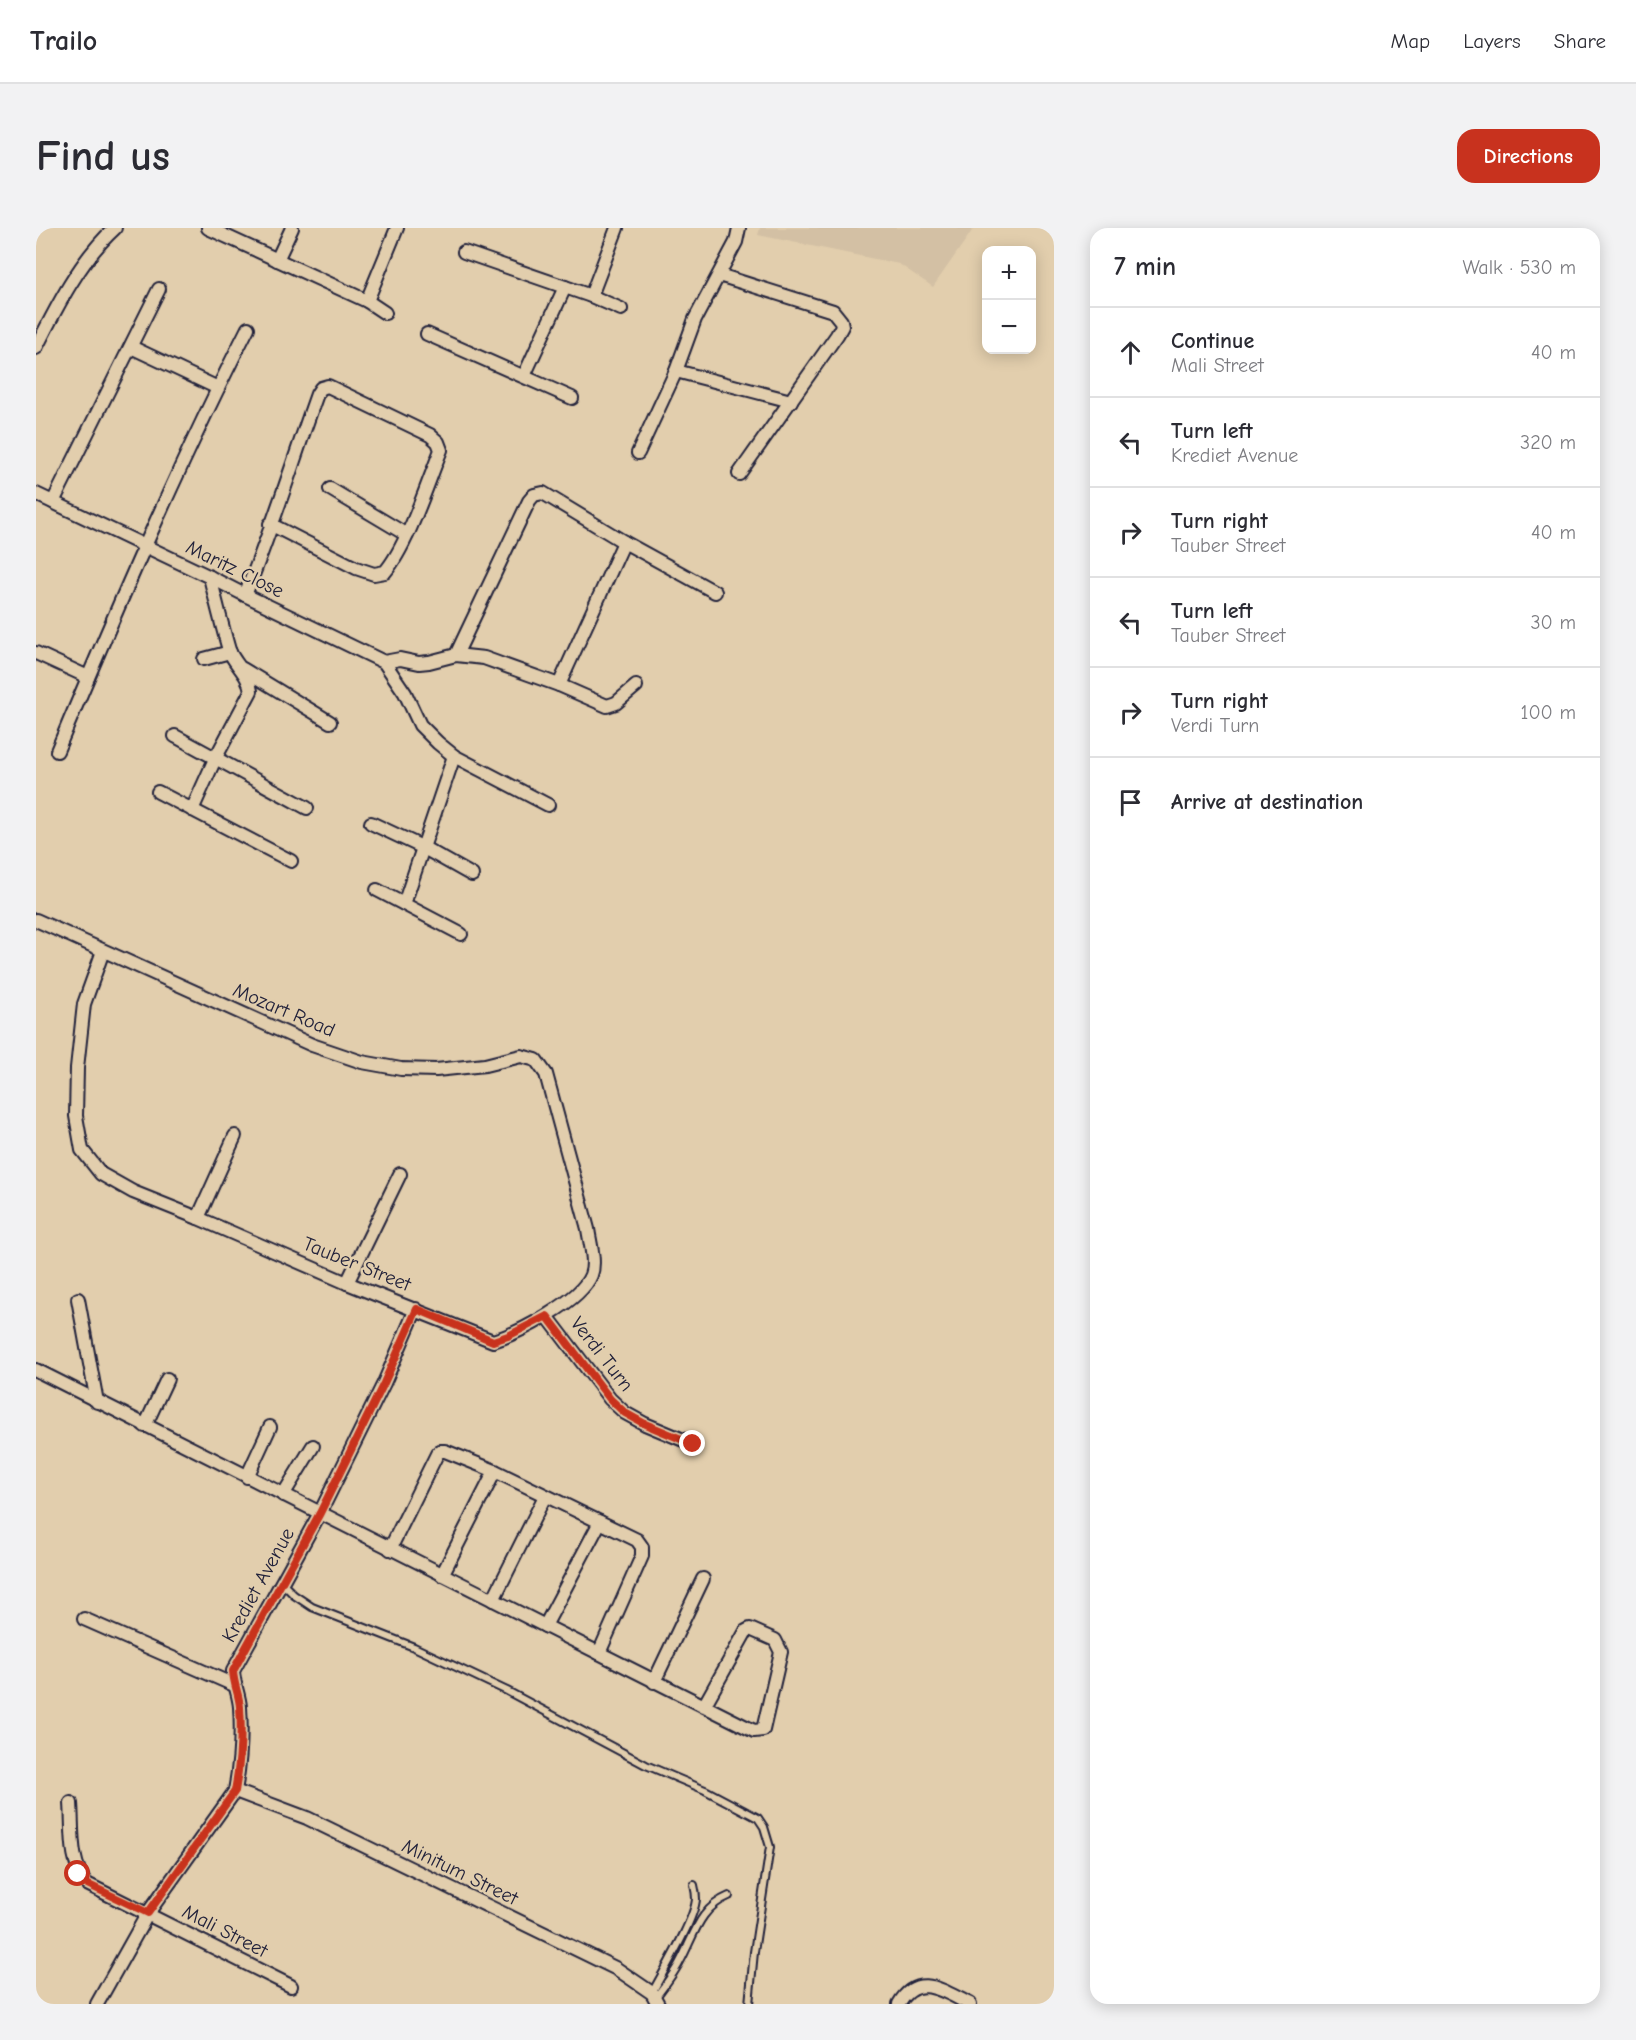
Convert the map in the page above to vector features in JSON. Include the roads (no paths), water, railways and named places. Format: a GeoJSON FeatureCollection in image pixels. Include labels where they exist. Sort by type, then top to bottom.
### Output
{"type":"FeatureCollection","features":[{"type":"Feature","properties":{"kind":"street"},"geometry":{"type":"LineString","coordinates":[[36,348],[78,273],[105,237],[115,228]]}},
{"type":"Feature","properties":{"kind":"street"},"geometry":{"type":"LineString","coordinates":[[208,228],[367,301],[385,312]]}},
{"type":"Feature","properties":{"kind":"street"},"geometry":{"type":"LineString","coordinates":[[277,260],[292,228]]}},
{"type":"Feature","properties":{"kind":"street"},"geometry":{"type":"LineString","coordinates":[[367,301],[397,228]]}},
{"type":"Feature","properties":{"kind":"street"},"geometry":{"type":"LineString","coordinates":[[591,296],[617,228]]}},
{"type":"Feature","properties":{"kind":"street"},"geometry":{"type":"LineString","coordinates":[[638,453],[676,371],[695,318],[736,242],[739,228]]}},
{"type":"Feature","properties":{"kind":"street"},"geometry":{"type":"LineString","coordinates":[[464,252],[591,296],[621,309]]}},
{"type":"Feature","properties":{"kind":"street"},"geometry":{"type":"LineString","coordinates":[[719,275],[832,311],[839,317],[842,326],[739,474]]}},
{"type":"Feature","properties":{"kind":"street"},"geometry":{"type":"LineString","coordinates":[[524,376],[565,287]]}},
{"type":"Feature","properties":{"kind":"street"},"geometry":{"type":"LineString","coordinates":[[53,502],[159,289]]}},
{"type":"Feature","properties":{"kind":"street"},"geometry":{"type":"LineString","coordinates":[[57,751],[144,546],[248,328]]}},
{"type":"Feature","properties":{"kind":"street"},"geometry":{"type":"LineString","coordinates":[[428,334],[572,398]]}},
{"type":"Feature","properties":{"kind":"street"},"geometry":{"type":"LineString","coordinates":[[131,347],[218,388]]}},
{"type":"Feature","properties":{"kind":"street"},"geometry":{"type":"LineString","coordinates":[[676,371],[791,401]]}},
{"type":"Feature","properties":{"kind":"street"},"geometry":{"type":"LineString","coordinates":[[244,596],[270,524],[317,394],[321,388],[328,386],[430,435],[438,442],[441,450],[406,535],[386,572],[375,574],[356,568],[270,524]]}},
{"type":"Feature","properties":{"kind":"street"},"geometry":{"type":"LineString","coordinates":[[330,489],[406,535]]}},
{"type":"Feature","properties":{"kind":"street"},"geometry":{"type":"LineString","coordinates":[[456,655],[529,501],[534,495],[543,493],[624,542],[715,592]]}},
{"type":"Feature","properties":{"kind":"street","name":"Maritz Close"},"geometry":{"type":"LineString","coordinates":[[36,494],[384,662]]}},
{"type":"Feature","properties":{"kind":"street"},"geometry":{"type":"LineString","coordinates":[[559,686],[624,542]]}},
{"type":"Feature","properties":{"kind":"street"},"geometry":{"type":"LineString","coordinates":[[192,810],[215,759],[251,691],[242,669],[230,652],[210,577]]}},
{"type":"Feature","properties":{"kind":"street"},"geometry":{"type":"LineString","coordinates":[[204,659],[230,652]]}},
{"type":"Feature","properties":{"kind":"street"},"geometry":{"type":"LineString","coordinates":[[36,653],[88,678]]}},
{"type":"Feature","properties":{"kind":"street"},"geometry":{"type":"LineString","coordinates":[[548,805],[454,756],[438,743],[420,724],[405,693],[384,662],[400,659],[419,663],[456,655],[484,658],[607,706],[616,703],[636,686]]}},
{"type":"Feature","properties":{"kind":"street"},"geometry":{"type":"LineString","coordinates":[[242,669],[330,722]]}},
{"type":"Feature","properties":{"kind":"street"},"geometry":{"type":"LineString","coordinates":[[175,736],[307,808]]}},
{"type":"Feature","properties":{"kind":"street"},"geometry":{"type":"LineString","coordinates":[[404,904],[454,756]]}},
{"type":"Feature","properties":{"kind":"street"},"geometry":{"type":"LineString","coordinates":[[158,792],[291,861]]}},
{"type":"Feature","properties":{"kind":"street"},"geometry":{"type":"LineString","coordinates":[[371,823],[424,848],[472,875]]}},
{"type":"Feature","properties":{"kind":"street"},"geometry":{"type":"LineString","coordinates":[[377,890],[461,934]]}},
{"type":"Feature","properties":{"kind":"street","name":"Mozart Road"},"geometry":{"type":"LineString","coordinates":[[36,920],[312,1045],[362,1062],[436,1070],[485,1065],[521,1056],[532,1058]]}},
{"type":"Feature","properties":{"kind":"street","name":"Tauber Street"},"geometry":{"type":"LineString","coordinates":[[103,951],[84,1004],[77,1068],[76,1116],[82,1150],[101,1174],[133,1192],[347,1283],[493,1341],[547,1316],[584,1287],[592,1274],[592,1251],[582,1204],[546,1074],[540,1064],[532,1058]]}},
{"type":"Feature","properties":{"kind":"street"},"geometry":{"type":"LineString","coordinates":[[198,1218],[235,1136]]}},
{"type":"Feature","properties":{"kind":"street"},"geometry":{"type":"LineString","coordinates":[[347,1283],[400,1174]]}},
{"type":"Feature","properties":{"kind":"street"},"geometry":{"type":"LineString","coordinates":[[78,1299],[97,1402]]}},
{"type":"Feature","properties":{"kind":"street","name":"Krediet Avenue"},"geometry":{"type":"LineString","coordinates":[[97,2004],[148,1913],[235,1791],[241,1734],[240,1704],[234,1685],[233,1671],[320,1513],[384,1383],[417,1309]]}},
{"type":"Feature","properties":{"kind":"street","name":"Verdi Turn"},"geometry":{"type":"LineString","coordinates":[[547,1316],[610,1399],[625,1413],[693,1444]]}},
{"type":"Feature","properties":{"kind":"street"},"geometry":{"type":"LineString","coordinates":[[36,1370],[97,1402],[654,1682],[754,1731],[763,1730],[781,1652],[775,1640],[750,1629],[746,1631],[704,1706]]}},
{"type":"Feature","properties":{"kind":"street"},"geometry":{"type":"LineString","coordinates":[[145,1426],[167,1379]]}},
{"type":"Feature","properties":{"kind":"street"},"geometry":{"type":"LineString","coordinates":[[247,1477],[270,1427]]}},
{"type":"Feature","properties":{"kind":"street"},"geometry":{"type":"LineString","coordinates":[[283,1495],[313,1446]]}},
{"type":"Feature","properties":{"kind":"street"},"geometry":{"type":"LineString","coordinates":[[390,1549],[436,1454],[440,1451],[495,1471],[638,1540],[642,1547],[642,1556],[599,1653]]}},
{"type":"Feature","properties":{"kind":"street"},"geometry":{"type":"LineString","coordinates":[[442,1575],[495,1471]]}},
{"type":"Feature","properties":{"kind":"street"},"geometry":{"type":"LineString","coordinates":[[493,1600],[545,1496]]}},
{"type":"Feature","properties":{"kind":"street"},"geometry":{"type":"LineString","coordinates":[[544,1626],[600,1522]]}},
{"type":"Feature","properties":{"kind":"street"},"geometry":{"type":"LineString","coordinates":[[654,1682],[703,1579]]}},
{"type":"Feature","properties":{"kind":"street"},"geometry":{"type":"LineString","coordinates":[[84,1619],[234,1685]]}},
{"type":"Feature","properties":{"kind":"street","name":"Minitum Street"},"geometry":{"type":"LineString","coordinates":[[235,1791],[307,1818],[616,1969],[655,1999]]}},
{"type":"Feature","properties":{"kind":"street","name":"Mali Street"},"geometry":{"type":"LineString","coordinates":[[71,1803],[75,1861],[78,1874],[87,1884],[291,1986]]}},
{"type":"Feature","properties":{"kind":"street"},"geometry":{"type":"LineString","coordinates":[[899,2004],[904,1995],[915,1987],[923,1986],[933,1987],[970,2004]]}},
{"type":"Feature","properties":{"kind":"lane"},"geometry":{"type":"LineString","coordinates":[[281,1582],[294,1596],[312,1607],[414,1647],[507,1691],[646,1766],[705,1790],[758,1818],[764,1827],[770,1847],[748,2004]]}},
{"type":"Feature","properties":{"kind":"lane"},"geometry":{"type":"LineString","coordinates":[[655,1999],[695,1905],[694,1885]]}},
{"type":"Feature","properties":{"kind":"lane"},"geometry":{"type":"LineString","coordinates":[[655,1999],[681,1961],[708,1908],[729,1896]]}}]}
